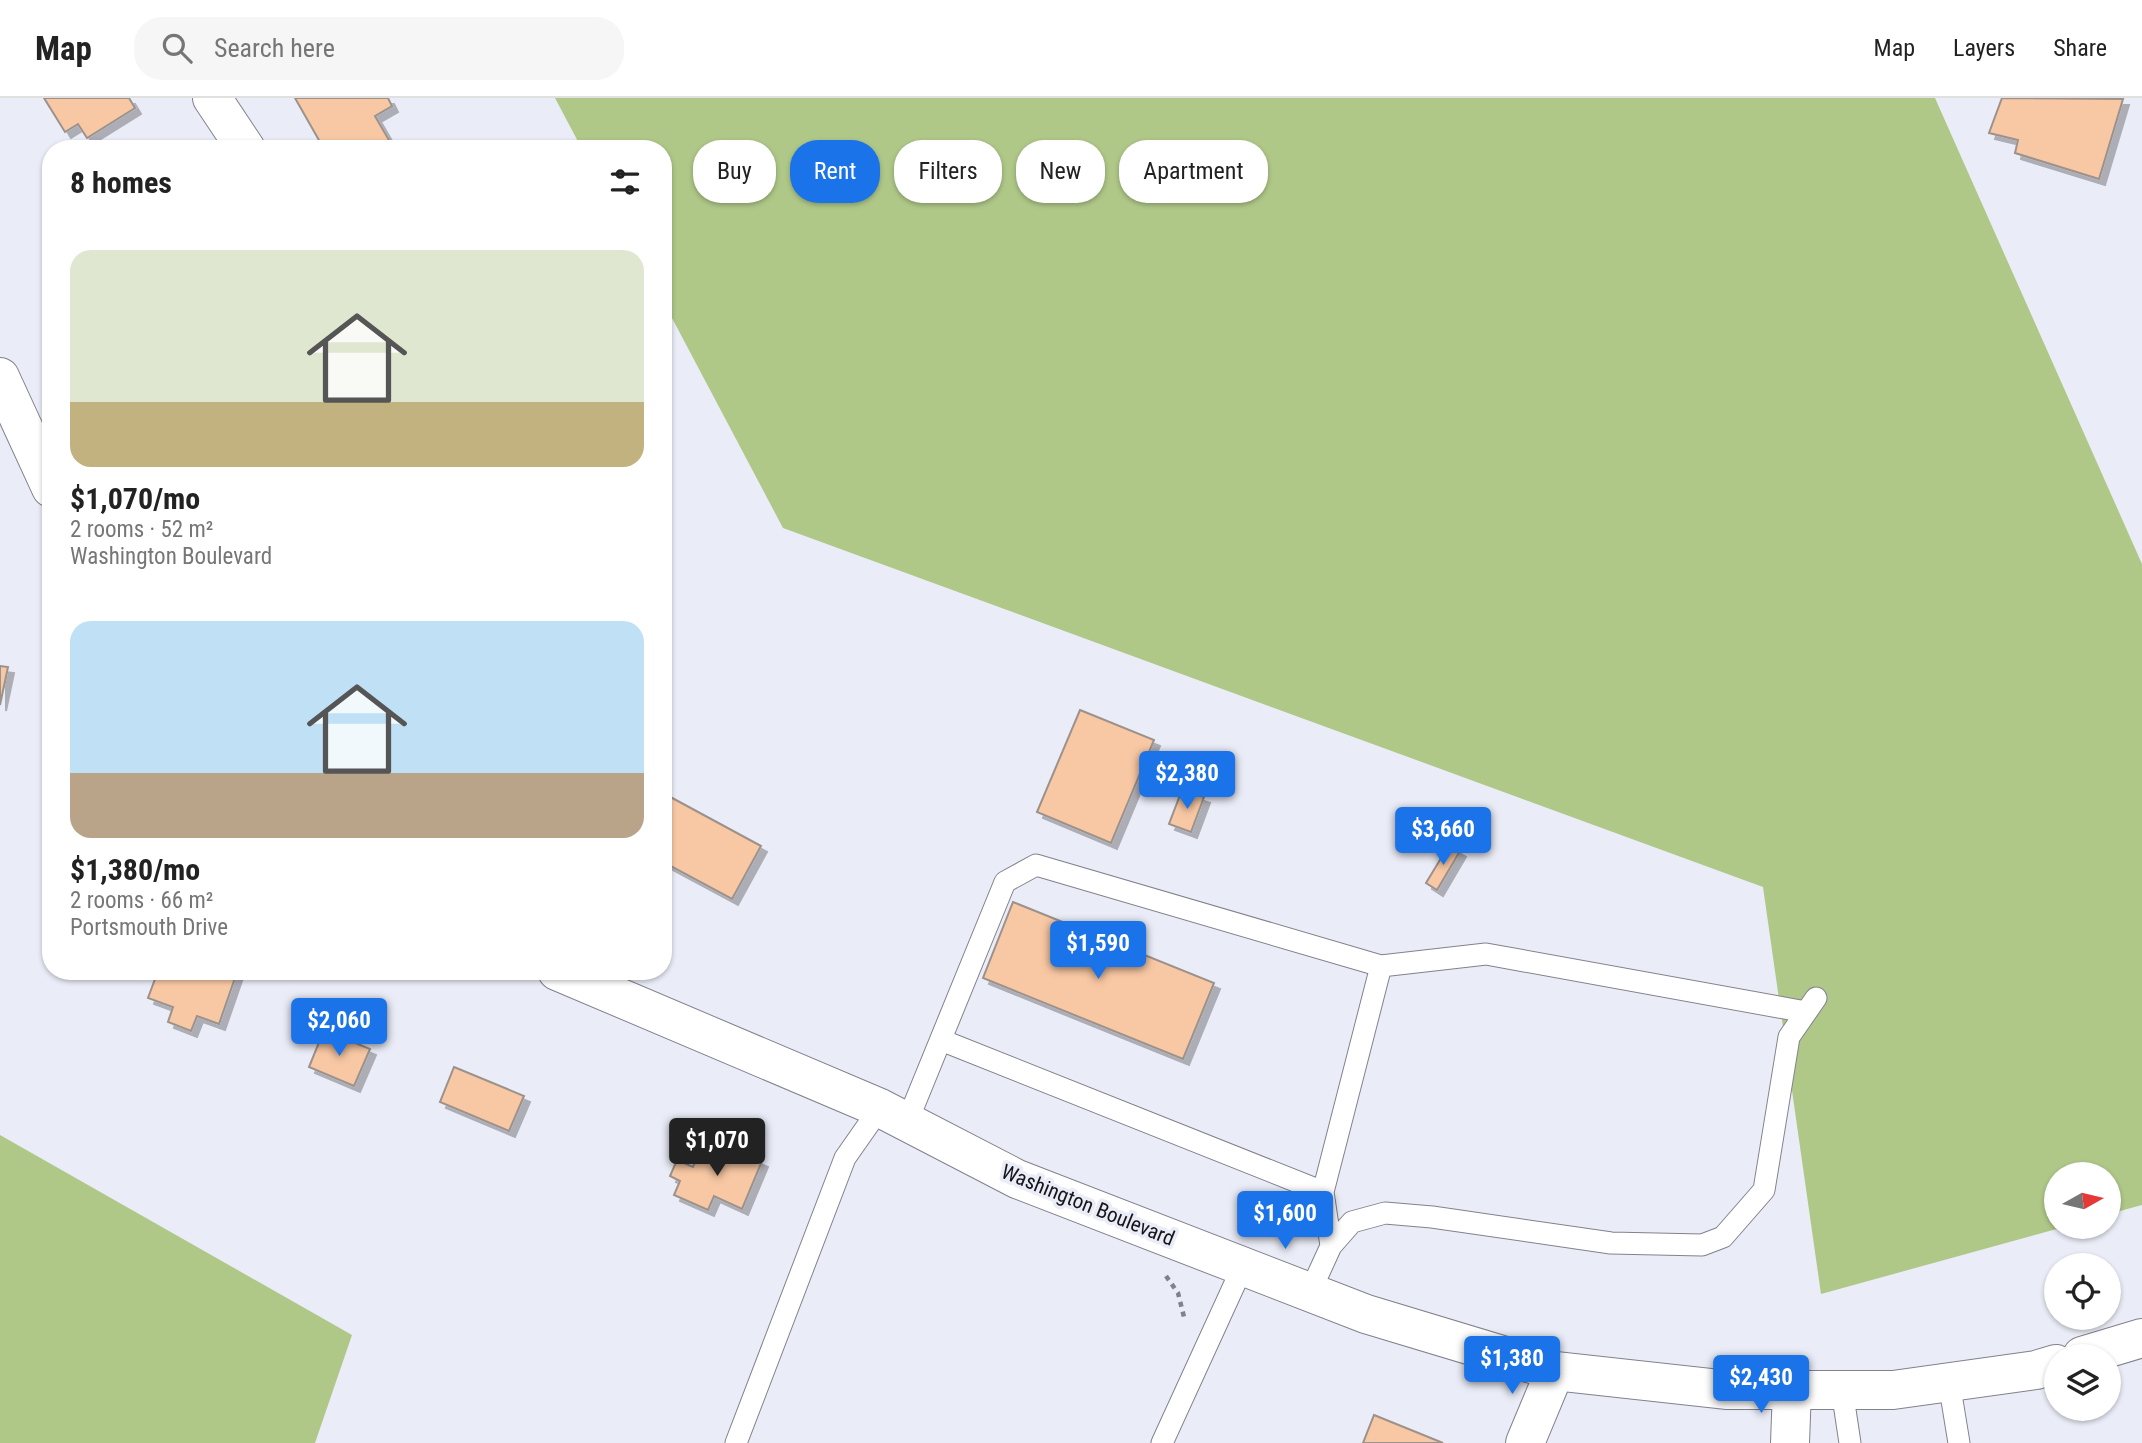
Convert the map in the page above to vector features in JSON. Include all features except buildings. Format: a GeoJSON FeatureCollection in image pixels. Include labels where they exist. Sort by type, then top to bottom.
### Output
{"type":"FeatureCollection","features":[{"type":"Feature","properties":{"kind":"street"},"geometry":{"type":"LineString","coordinates":[[212,98],[240,140]]}},
{"type":"Feature","properties":{"kind":"street"},"geometry":{"type":"LineString","coordinates":[[1,383],[42,469]]}},
{"type":"Feature","properties":{"kind":"street","name":"Washington Boulevard"},"geometry":{"type":"LineString","coordinates":[[578,980],[894,1115],[1017,1179],[1366,1314],[1555,1371],[1728,1390],[1893,1390],[2044,1368]]}},
{"type":"Feature","properties":{"kind":"street"},"geometry":{"type":"LineString","coordinates":[[2121,1344],[2142,1338]]}},
{"type":"Feature","properties":{"kind":"street"},"geometry":{"type":"LineString","coordinates":[[1525,1443],[1555,1371]]}},
{"type":"Feature","properties":{"kind":"street"},"geometry":{"type":"LineString","coordinates":[[1790,1443],[1792,1390]]}},
{"type":"Feature","properties":{"kind":"lane"},"geometry":{"type":"LineString","coordinates":[[736,1443],[845,1158],[894,1115],[940,1041],[1005,882],[1036,864],[1381,966],[1486,954],[1811,1005],[1789,1037],[1764,1190],[1723,1237],[1702,1245],[1611,1244],[1432,1217],[1385,1213],[1352,1222],[1331,1247],[1310,1292]]}},
{"type":"Feature","properties":{"kind":"lane"},"geometry":{"type":"LineString","coordinates":[[1331,1247],[1323,1192],[1381,966]]}},
{"type":"Feature","properties":{"kind":"lane"},"geometry":{"type":"LineString","coordinates":[[940,1041],[1323,1192]]}},
{"type":"Feature","properties":{"kind":"lane"},"geometry":{"type":"LineString","coordinates":[[1162,1443],[1243,1266]]}},
{"type":"Feature","properties":{"kind":"lane"},"geometry":{"type":"LineString","coordinates":[[1949,1382],[1959,1443]]}},
{"type":"Feature","properties":{"kind":"lane"},"geometry":{"type":"LineString","coordinates":[[1842,1390],[1850,1443]]}},
{"type":"Feature","properties":{"kind":"green space"},"geometry":{"type":"Polygon","coordinates":[[[555,98],[1935,98],[2142,564],[2142,1205],[2121,1211],[2121,1162],[2044,1162],[2044,1233],[1821,1294],[1763,887],[783,528],[672,318],[672,140],[577,140],[555,98]]]}},
{"type":"Feature","properties":{"kind":"green space"},"geometry":{"type":"Polygon","coordinates":[[[0,1135],[352,1335],[315,1443],[0,1443],[0,1135]]]}}]}
